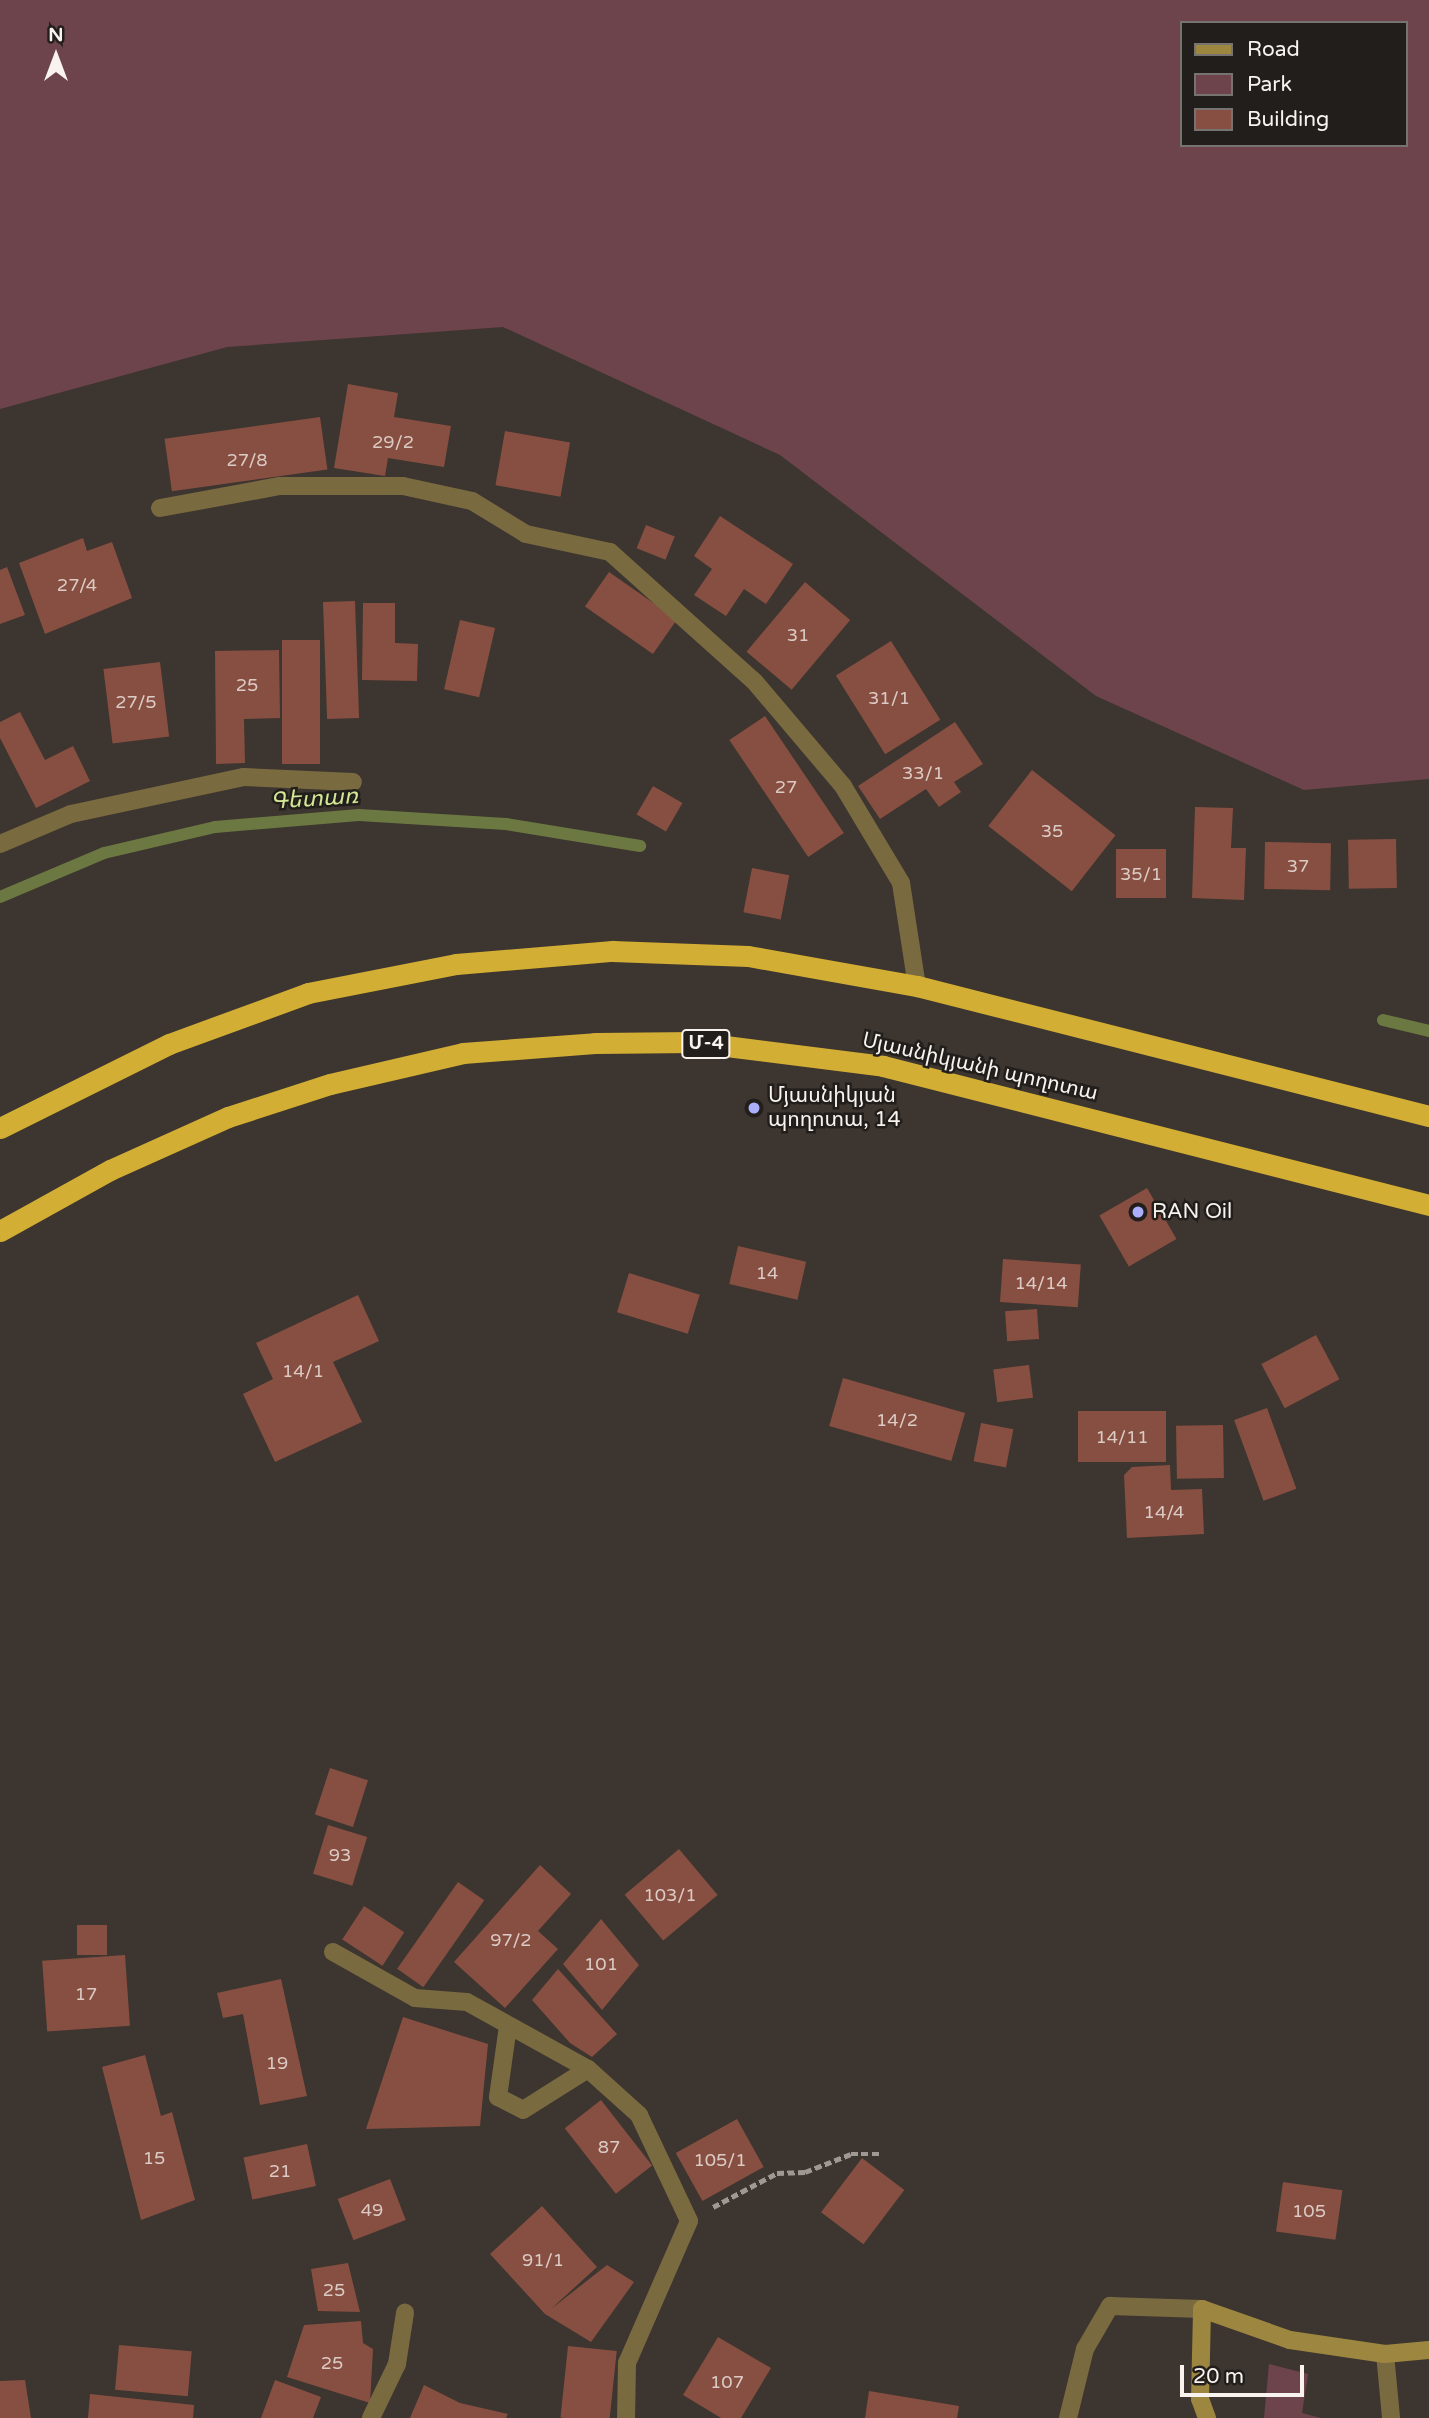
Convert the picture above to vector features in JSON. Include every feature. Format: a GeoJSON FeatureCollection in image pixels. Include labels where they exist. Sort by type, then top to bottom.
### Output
{"type":"FeatureCollection","features":[{"type":"Feature","properties":{"kind":"highway"},"geometry":{"type":"LineString","coordinates":[[0,1128],[169,1044],[308,993],[456,964],[612,951],[748,956],[918,986],[1429,1116]]}},
{"type":"Feature","properties":{"kind":"highway","name":"Մյասնիկյանի պողոտա"},"geometry":{"type":"LineString","coordinates":[[0,1231],[110,1170],[228,1117],[330,1084],[463,1054],[595,1043],[694,1042],[883,1066],[1429,1205]]}},
{"type":"Feature","properties":{"kind":"street"},"geometry":{"type":"LineString","coordinates":[[160,508],[280,486],[403,486],[472,501],[526,534],[610,552],[754,681],[843,786],[901,883],[918,986]]}},
{"type":"Feature","properties":{"kind":"street"},"geometry":{"type":"LineString","coordinates":[[0,844],[71,814],[244,777],[353,782]]}},
{"type":"Feature","properties":{"kind":"street"},"geometry":{"type":"LineString","coordinates":[[333,1952],[415,1998],[467,2002],[588,2070],[639,2115],[689,2221],[627,2363],[626,2418]]}},
{"type":"Feature","properties":{"kind":"street"},"geometry":{"type":"LineString","coordinates":[[508,2025],[498,2097],[523,2110],[588,2070]]}},
{"type":"Feature","properties":{"kind":"street"},"geometry":{"type":"LineString","coordinates":[[1068,2418],[1085,2349],[1110,2306],[1202,2309],[1290,2340],[1385,2354],[1429,2350]]}},
{"type":"Feature","properties":{"kind":"street"},"geometry":{"type":"LineString","coordinates":[[1202,2309],[1200,2399],[1207,2418]]}},
{"type":"Feature","properties":{"kind":"street"},"geometry":{"type":"LineString","coordinates":[[371,2418],[397,2364],[405,2313]]}},
{"type":"Feature","properties":{"kind":"street"},"geometry":{"type":"LineString","coordinates":[[1385,2354],[1391,2418]]}},
{"type":"Feature","properties":{"kind":"path"},"geometry":{"type":"LineString","coordinates":[[689,2221],[777,2172],[805,2172],[851,2154],[882,2154]]}},
{"type":"Feature","properties":{"kind":"green space"},"geometry":{"type":"Polygon","coordinates":[[[0,0],[1429,0],[1429,779],[1304,790],[1096,696],[780,455],[503,327],[227,347],[0,409],[0,0]]]}},
{"type":"Feature","properties":{"kind":"green space"},"geometry":{"type":"Polygon","coordinates":[[[1269,2364],[1308,2374],[1302,2413],[1321,2418],[1264,2418],[1269,2364]]]}},
{"type":"Feature","properties":{"kind":"building"},"geometry":{"type":"Polygon","coordinates":[[[348,384],[398,393],[394,417],[451,426],[444,467],[388,458],[385,476],[334,468],[348,384]]]}},
{"type":"Feature","properties":{"kind":"building"},"geometry":{"type":"Polygon","coordinates":[[[320,417],[327,469],[172,491],[165,439],[320,417]]]}},
{"type":"Feature","properties":{"kind":"building"},"geometry":{"type":"Polygon","coordinates":[[[505,431],[570,442],[560,497],[495,485],[505,431]]]}},
{"type":"Feature","properties":{"kind":"building"},"geometry":{"type":"Polygon","coordinates":[[[720,516],[793,564],[766,604],[744,589],[726,616],[694,595],[712,569],[694,556],[720,516]]]}},
{"type":"Feature","properties":{"kind":"building"},"geometry":{"type":"Polygon","coordinates":[[[646,525],[675,537],[665,560],[637,548],[646,525]]]}},
{"type":"Feature","properties":{"kind":"building"},"geometry":{"type":"Polygon","coordinates":[[[83,538],[87,551],[112,542],[132,598],[45,634],[19,563],[83,538]]]}},
{"type":"Feature","properties":{"kind":"building"},"geometry":{"type":"Polygon","coordinates":[[[7,567],[25,615],[0,624],[0,570],[7,567]]]}},
{"type":"Feature","properties":{"kind":"building"},"geometry":{"type":"Polygon","coordinates":[[[609,572],[677,620],[653,654],[585,606],[609,572]]]}},
{"type":"Feature","properties":{"kind":"building"},"geometry":{"type":"Polygon","coordinates":[[[805,582],[850,620],[792,690],[747,652],[805,582]]]}},
{"type":"Feature","properties":{"kind":"building"},"geometry":{"type":"Polygon","coordinates":[[[355,601],[359,718],[327,719],[323,602],[355,601]]]}},
{"type":"Feature","properties":{"kind":"building"},"geometry":{"type":"Polygon","coordinates":[[[363,603],[395,603],[395,643],[418,644],[417,681],[362,680],[363,603]]]}},
{"type":"Feature","properties":{"kind":"building"},"geometry":{"type":"Polygon","coordinates":[[[460,620],[495,628],[479,697],[444,689],[460,620]]]}},
{"type":"Feature","properties":{"kind":"building"},"geometry":{"type":"Polygon","coordinates":[[[282,640],[320,640],[320,764],[282,764],[282,640]]]}},
{"type":"Feature","properties":{"kind":"building"},"geometry":{"type":"Polygon","coordinates":[[[891,641],[940,720],[885,754],[836,675],[891,641]]]}},
{"type":"Feature","properties":{"kind":"building"},"geometry":{"type":"Polygon","coordinates":[[[279,650],[280,718],[244,719],[245,763],[216,764],[215,651],[279,650]]]}},
{"type":"Feature","properties":{"kind":"building"},"geometry":{"type":"Polygon","coordinates":[[[160,662],[169,736],[113,743],[103,669],[160,662]]]}},
{"type":"Feature","properties":{"kind":"building"},"geometry":{"type":"Polygon","coordinates":[[[20,712],[45,760],[73,746],[90,781],[36,808],[0,738],[0,722],[20,712]]]}},
{"type":"Feature","properties":{"kind":"building"},"geometry":{"type":"Polygon","coordinates":[[[765,716],[844,833],[808,857],[729,740],[765,716]]]}},
{"type":"Feature","properties":{"kind":"building"},"geometry":{"type":"Polygon","coordinates":[[[955,722],[983,764],[954,782],[961,792],[939,807],[926,789],[880,819],[858,786],[955,722]]]}},
{"type":"Feature","properties":{"kind":"building"},"geometry":{"type":"Polygon","coordinates":[[[1032,770],[1116,835],[1072,891],[988,826],[1032,770]]]}},
{"type":"Feature","properties":{"kind":"building"},"geometry":{"type":"Polygon","coordinates":[[[653,786],[682,803],[666,832],[636,815],[653,786]]]}},
{"type":"Feature","properties":{"kind":"building"},"geometry":{"type":"Polygon","coordinates":[[[1195,807],[1233,808],[1231,848],[1246,848],[1244,900],[1192,898],[1195,807]]]}},
{"type":"Feature","properties":{"kind":"building"},"geometry":{"type":"Polygon","coordinates":[[[1396,839],[1397,888],[1349,889],[1348,840],[1396,839]]]}},
{"type":"Feature","properties":{"kind":"building"},"geometry":{"type":"Polygon","coordinates":[[[1265,842],[1331,843],[1330,890],[1264,889],[1265,842]]]}},
{"type":"Feature","properties":{"kind":"building"},"geometry":{"type":"Polygon","coordinates":[[[1116,849],[1166,849],[1166,898],[1116,898],[1116,849]]]}},
{"type":"Feature","properties":{"kind":"building"},"geometry":{"type":"Polygon","coordinates":[[[752,868],[789,875],[781,919],[743,912],[752,868]]]}},
{"type":"Feature","properties":{"kind":"building"},"geometry":{"type":"Polygon","coordinates":[[[1147,1188],[1176,1239],[1129,1267],[1099,1216],[1147,1188]]]}},
{"type":"Feature","properties":{"kind":"building"},"geometry":{"type":"Polygon","coordinates":[[[738,1246],[806,1262],[797,1300],[729,1284],[738,1246]]]}},
{"type":"Feature","properties":{"kind":"building"},"geometry":{"type":"Polygon","coordinates":[[[1003,1259],[1081,1264],[1078,1307],[1000,1302],[1003,1259]]]}},
{"type":"Feature","properties":{"kind":"building"},"geometry":{"type":"Polygon","coordinates":[[[629,1273],[700,1295],[688,1334],[617,1312],[629,1273]]]}},
{"type":"Feature","properties":{"kind":"building"},"geometry":{"type":"Polygon","coordinates":[[[358,1295],[379,1341],[333,1362],[362,1422],[275,1462],[243,1394],[273,1379],[256,1343],[358,1295]]]}},
{"type":"Feature","properties":{"kind":"building"},"geometry":{"type":"Polygon","coordinates":[[[1037,1309],[1039,1339],[1007,1341],[1005,1311],[1037,1309]]]}},
{"type":"Feature","properties":{"kind":"building"},"geometry":{"type":"Polygon","coordinates":[[[1316,1335],[1339,1379],[1285,1408],[1261,1364],[1316,1335]]]}},
{"type":"Feature","properties":{"kind":"building"},"geometry":{"type":"Polygon","coordinates":[[[1029,1365],[1033,1398],[997,1402],[993,1369],[1029,1365]]]}},
{"type":"Feature","properties":{"kind":"building"},"geometry":{"type":"Polygon","coordinates":[[[843,1378],[965,1413],[951,1461],[829,1426],[843,1378]]]}},
{"type":"Feature","properties":{"kind":"building"},"geometry":{"type":"Polygon","coordinates":[[[1267,1408],[1296,1489],[1264,1501],[1234,1420],[1267,1408]]]}},
{"type":"Feature","properties":{"kind":"building"},"geometry":{"type":"Polygon","coordinates":[[[1078,1411],[1166,1411],[1166,1462],[1078,1462],[1078,1411]]]}},
{"type":"Feature","properties":{"kind":"building"},"geometry":{"type":"Polygon","coordinates":[[[981,1423],[1013,1429],[1006,1468],[974,1461],[981,1423]]]}},
{"type":"Feature","properties":{"kind":"building"},"geometry":{"type":"Polygon","coordinates":[[[1223,1425],[1224,1478],[1177,1479],[1176,1426],[1223,1425]]]}},
{"type":"Feature","properties":{"kind":"building"},"geometry":{"type":"Polygon","coordinates":[[[1170,1465],[1171,1490],[1202,1489],[1204,1534],[1127,1538],[1124,1475],[1132,1467],[1170,1465]]]}},
{"type":"Feature","properties":{"kind":"building"},"geometry":{"type":"Polygon","coordinates":[[[330,1768],[368,1780],[353,1827],[315,1815],[330,1768]]]}},
{"type":"Feature","properties":{"kind":"building"},"geometry":{"type":"Polygon","coordinates":[[[328,1825],[367,1837],[352,1886],[313,1874],[328,1825]]]}},
{"type":"Feature","properties":{"kind":"building"},"geometry":{"type":"Polygon","coordinates":[[[679,1849],[718,1895],[663,1941],[625,1895],[679,1849]]]}},
{"type":"Feature","properties":{"kind":"building"},"geometry":{"type":"Polygon","coordinates":[[[540,1865],[571,1894],[538,1931],[558,1949],[505,2008],[454,1962],[540,1865]]]}},
{"type":"Feature","properties":{"kind":"building"},"geometry":{"type":"Polygon","coordinates":[[[458,1882],[484,1900],[423,1987],[397,1969],[458,1882]]]}},
{"type":"Feature","properties":{"kind":"building"},"geometry":{"type":"Polygon","coordinates":[[[364,1906],[404,1932],[382,1966],[342,1940],[364,1906]]]}},
{"type":"Feature","properties":{"kind":"building"},"geometry":{"type":"Polygon","coordinates":[[[601,1919],[639,1965],[602,2010],[563,1964],[601,1919]]]}},
{"type":"Feature","properties":{"kind":"building"},"geometry":{"type":"Polygon","coordinates":[[[77,1925],[107,1925],[107,1955],[77,1955],[77,1925]]]}},
{"type":"Feature","properties":{"kind":"building"},"geometry":{"type":"Polygon","coordinates":[[[125,1955],[130,2026],[47,2032],[42,1961],[125,1955]]]}},
{"type":"Feature","properties":{"kind":"building"},"geometry":{"type":"Polygon","coordinates":[[[558,1969],[617,2034],[592,2057],[570,2043],[532,2000],[558,1969]]]}},
{"type":"Feature","properties":{"kind":"building"},"geometry":{"type":"Polygon","coordinates":[[[281,1979],[307,2096],[260,2105],[243,2014],[223,2018],[217,1993],[281,1979]]]}},
{"type":"Feature","properties":{"kind":"building"},"geometry":{"type":"Polygon","coordinates":[[[403,2017],[488,2044],[480,2126],[366,2129],[403,2017]]]}},
{"type":"Feature","properties":{"kind":"building"},"geometry":{"type":"Polygon","coordinates":[[[145,2055],[161,2116],[172,2112],[195,2200],[141,2220],[102,2067],[145,2055]]]}},
{"type":"Feature","properties":{"kind":"building"},"geometry":{"type":"Polygon","coordinates":[[[601,2100],[652,2165],[616,2194],[565,2128],[601,2100]]]}},
{"type":"Feature","properties":{"kind":"building"},"geometry":{"type":"Polygon","coordinates":[[[737,2119],[764,2167],[702,2201],[676,2153],[737,2119]]]}},
{"type":"Feature","properties":{"kind":"building"},"geometry":{"type":"Polygon","coordinates":[[[307,2144],[316,2186],[252,2200],[243,2158],[307,2144]]]}},
{"type":"Feature","properties":{"kind":"building"},"geometry":{"type":"Polygon","coordinates":[[[862,2158],[904,2190],[863,2244],[821,2212],[862,2158]]]}},
{"type":"Feature","properties":{"kind":"building"},"geometry":{"type":"Polygon","coordinates":[[[390,2179],[406,2220],[353,2240],[338,2199],[390,2179]]]}},
{"type":"Feature","properties":{"kind":"building"},"geometry":{"type":"Polygon","coordinates":[[[1283,2182],[1342,2190],[1335,2240],[1276,2232],[1283,2182]]]}},
{"type":"Feature","properties":{"kind":"building"},"geometry":{"type":"Polygon","coordinates":[[[542,2206],[597,2267],[551,2309],[607,2265],[634,2282],[591,2342],[545,2314],[490,2254],[542,2206]]]}},
{"type":"Feature","properties":{"kind":"building"},"geometry":{"type":"Polygon","coordinates":[[[348,2263],[360,2312],[318,2311],[311,2269],[348,2263]]]}},
{"type":"Feature","properties":{"kind":"building"},"geometry":{"type":"Polygon","coordinates":[[[361,2321],[363,2343],[373,2349],[370,2403],[287,2377],[304,2325],[361,2321]]]}},
{"type":"Feature","properties":{"kind":"building"},"geometry":{"type":"Polygon","coordinates":[[[718,2337],[771,2368],[741,2418],[721,2418],[683,2395],[718,2337]]]}},
{"type":"Feature","properties":{"kind":"building"},"geometry":{"type":"Polygon","coordinates":[[[119,2345],[192,2351],[188,2396],[115,2390],[119,2345]]]}},
{"type":"Feature","properties":{"kind":"building"},"geometry":{"type":"Polygon","coordinates":[[[568,2346],[617,2351],[610,2418],[560,2418],[568,2346]]]}},
{"type":"Feature","properties":{"kind":"building"},"geometry":{"type":"Polygon","coordinates":[[[25,2380],[31,2418],[0,2418],[0,2381],[25,2380]]]}},
{"type":"Feature","properties":{"kind":"building"},"geometry":{"type":"Polygon","coordinates":[[[275,2380],[321,2397],[313,2418],[261,2418],[275,2380]]]}},
{"type":"Feature","properties":{"kind":"building"},"geometry":{"type":"Polygon","coordinates":[[[424,2385],[460,2403],[508,2414],[506,2418],[410,2418],[424,2385]]]}},
{"type":"Feature","properties":{"kind":"building"},"geometry":{"type":"Polygon","coordinates":[[[869,2391],[959,2406],[957,2418],[865,2418],[869,2391]]]}},
{"type":"Feature","properties":{"kind":"building"},"geometry":{"type":"Polygon","coordinates":[[[90,2394],[194,2405],[193,2418],[88,2418],[90,2394]]]}},
{"type":"Feature","properties":{"kind":"waterway","name":"Գետառ"},"geometry":{"type":"LineString","coordinates":[[0,897],[104,853],[215,827],[359,815],[506,824],[640,846]]}},
{"type":"Feature","properties":{"kind":"waterway","name":"Գետառ"},"geometry":{"type":"LineString","coordinates":[[1383,1020],[1429,1031]]}},
{"type":"Feature","properties":{"kind":"place","name":"Մյասնիկյան պողոտա, 14"},"geometry":{"type":"Point","coordinates":[754,1108]}},
{"type":"Feature","properties":{"kind":"place","name":"RAN Oil"},"geometry":{"type":"Point","coordinates":[1138,1212]}}]}
